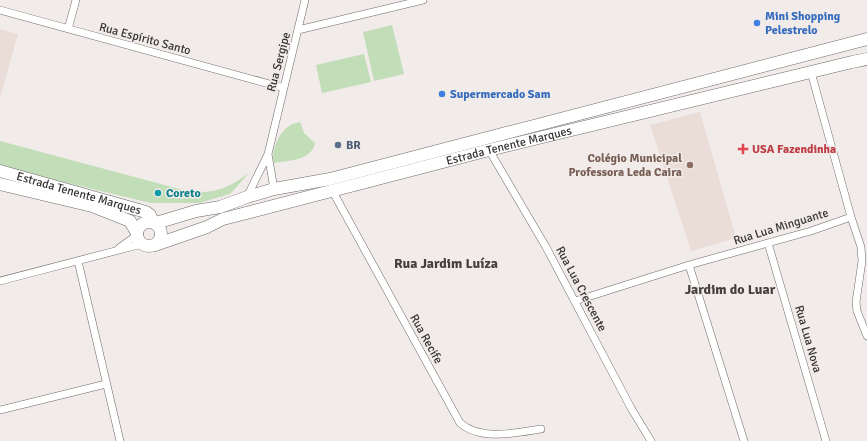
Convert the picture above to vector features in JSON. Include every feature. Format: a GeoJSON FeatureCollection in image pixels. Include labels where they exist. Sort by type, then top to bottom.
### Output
{"type":"FeatureCollection","features":[{"type":"Feature","properties":{"kind":"main road","name":"Estrada Tenente Marques"},"geometry":{"type":"LineString","coordinates":[[0,172],[146,212],[150,215],[154,223],[196,211],[220,207],[247,197],[274,190],[330,179],[867,39]]}},
{"type":"Feature","properties":{"kind":"main road","name":"Estrada Tenente Marques"},"geometry":{"type":"LineString","coordinates":[[155,245],[207,227],[223,219],[245,213],[333,192],[489,150],[852,62],[867,60]]}},
{"type":"Feature","properties":{"kind":"main road","name":"Estrada Tenente Marques"},"geometry":{"type":"LineString","coordinates":[[0,184],[92,206],[130,221],[139,237]]}},
{"type":"Feature","properties":{"kind":"main road"},"geometry":{"type":"LineString","coordinates":[[245,213],[251,208],[272,203],[274,190]]}},
{"type":"Feature","properties":{"kind":"main road"},"geometry":{"type":"LineString","coordinates":[[144,223],[154,223],[160,229],[162,236],[155,245],[147,246],[139,237],[141,225],[144,223]]}},
{"type":"Feature","properties":{"kind":"street"},"geometry":{"type":"LineString","coordinates":[[68,29],[76,0]]}},
{"type":"Feature","properties":{"kind":"street"},"geometry":{"type":"LineString","coordinates":[[298,30],[305,0]]}},
{"type":"Feature","properties":{"kind":"street","name":"Rua Sergipe"},"geometry":{"type":"LineString","coordinates":[[247,197],[268,154],[298,30],[423,0]]}},
{"type":"Feature","properties":{"kind":"street","name":"Rua Espírito Santo"},"geometry":{"type":"LineString","coordinates":[[0,10],[284,88]]}},
{"type":"Feature","properties":{"kind":"street"},"geometry":{"type":"LineString","coordinates":[[812,72],[851,217],[861,247],[862,261],[856,302],[867,336]]}},
{"type":"Feature","properties":{"kind":"street","name":"Rua Lua Crescente"},"geometry":{"type":"LineString","coordinates":[[489,150],[546,247],[651,441]]}},
{"type":"Feature","properties":{"kind":"street","name":"Rua Sergipe"},"geometry":{"type":"LineString","coordinates":[[268,154],[274,190]]}},
{"type":"Feature","properties":{"kind":"street","name":"Rua Recife"},"geometry":{"type":"LineString","coordinates":[[333,192],[460,423],[473,432],[483,435],[541,429]]}},
{"type":"Feature","properties":{"kind":"street","name":"Rua Lua Minguante"},"geometry":{"type":"LineString","coordinates":[[575,301],[851,217]]}},
{"type":"Feature","properties":{"kind":"street"},"geometry":{"type":"LineString","coordinates":[[0,281],[114,252],[139,237]]}},
{"type":"Feature","properties":{"kind":"street","name":"Rua Lua Nova"},"geometry":{"type":"LineString","coordinates":[[768,243],[826,441]]}},
{"type":"Feature","properties":{"kind":"street"},"geometry":{"type":"LineString","coordinates":[[78,261],[120,441]]}},
{"type":"Feature","properties":{"kind":"street"},"geometry":{"type":"LineString","coordinates":[[690,265],[744,441]]}},
{"type":"Feature","properties":{"kind":"street"},"geometry":{"type":"LineString","coordinates":[[0,410],[106,384]]}},
{"type":"Feature","properties":{"kind":"shaded area"},"geometry":{"type":"Polygon","coordinates":[[[0,29],[18,34],[0,98],[0,29]]]}},
{"type":"Feature","properties":{"kind":"shaded area","name":"Colégio Municipal Professora Leda Caira"},"geometry":{"type":"Polygon","coordinates":[[[700,112],[736,238],[691,251],[650,125],[700,112]]]}},
{"type":"Feature","properties":{"kind":"green space"},"geometry":{"type":"Polygon","coordinates":[[[392,25],[404,74],[374,81],[363,32],[392,25]]]}},
{"type":"Feature","properties":{"kind":"green space"},"geometry":{"type":"Polygon","coordinates":[[[364,54],[371,82],[322,93],[316,65],[364,54]]]}},
{"type":"Feature","properties":{"kind":"green space"},"geometry":{"type":"Polygon","coordinates":[[[300,122],[304,133],[315,143],[313,149],[299,159],[274,163],[273,153],[280,136],[287,128],[300,122]]]}},
{"type":"Feature","properties":{"kind":"green space"},"geometry":{"type":"Polygon","coordinates":[[[0,141],[187,191],[205,192],[220,189],[234,183],[249,173],[230,194],[199,203],[151,203],[0,167],[0,141]]]}},
{"type":"Feature","properties":{"kind":"place","name":"Mini Shopping Pelestrelo"},"geometry":{"type":"Point","coordinates":[757,23]}},
{"type":"Feature","properties":{"kind":"place","name":"Supermercado Sam"},"geometry":{"type":"Point","coordinates":[442,94]}},
{"type":"Feature","properties":{"kind":"place","name":"BR"},"geometry":{"type":"Point","coordinates":[338,145]}},
{"type":"Feature","properties":{"kind":"place","name":"USA Fazendinha"},"geometry":{"type":"Point","coordinates":[743,149]}},
{"type":"Feature","properties":{"kind":"place","name":"Colégio Municipal Professora Leda Caira"},"geometry":{"type":"Point","coordinates":[690,165]}},
{"type":"Feature","properties":{"kind":"place","name":"Coreto"},"geometry":{"type":"Point","coordinates":[158,193]}},
{"type":"Feature","properties":{"kind":"district","name":"Rua Jardim Luíza"},"geometry":{"type":"Point","coordinates":[446,263]}},
{"type":"Feature","properties":{"kind":"district","name":"Jardim do Luar"},"geometry":{"type":"Point","coordinates":[730,289]}}]}
